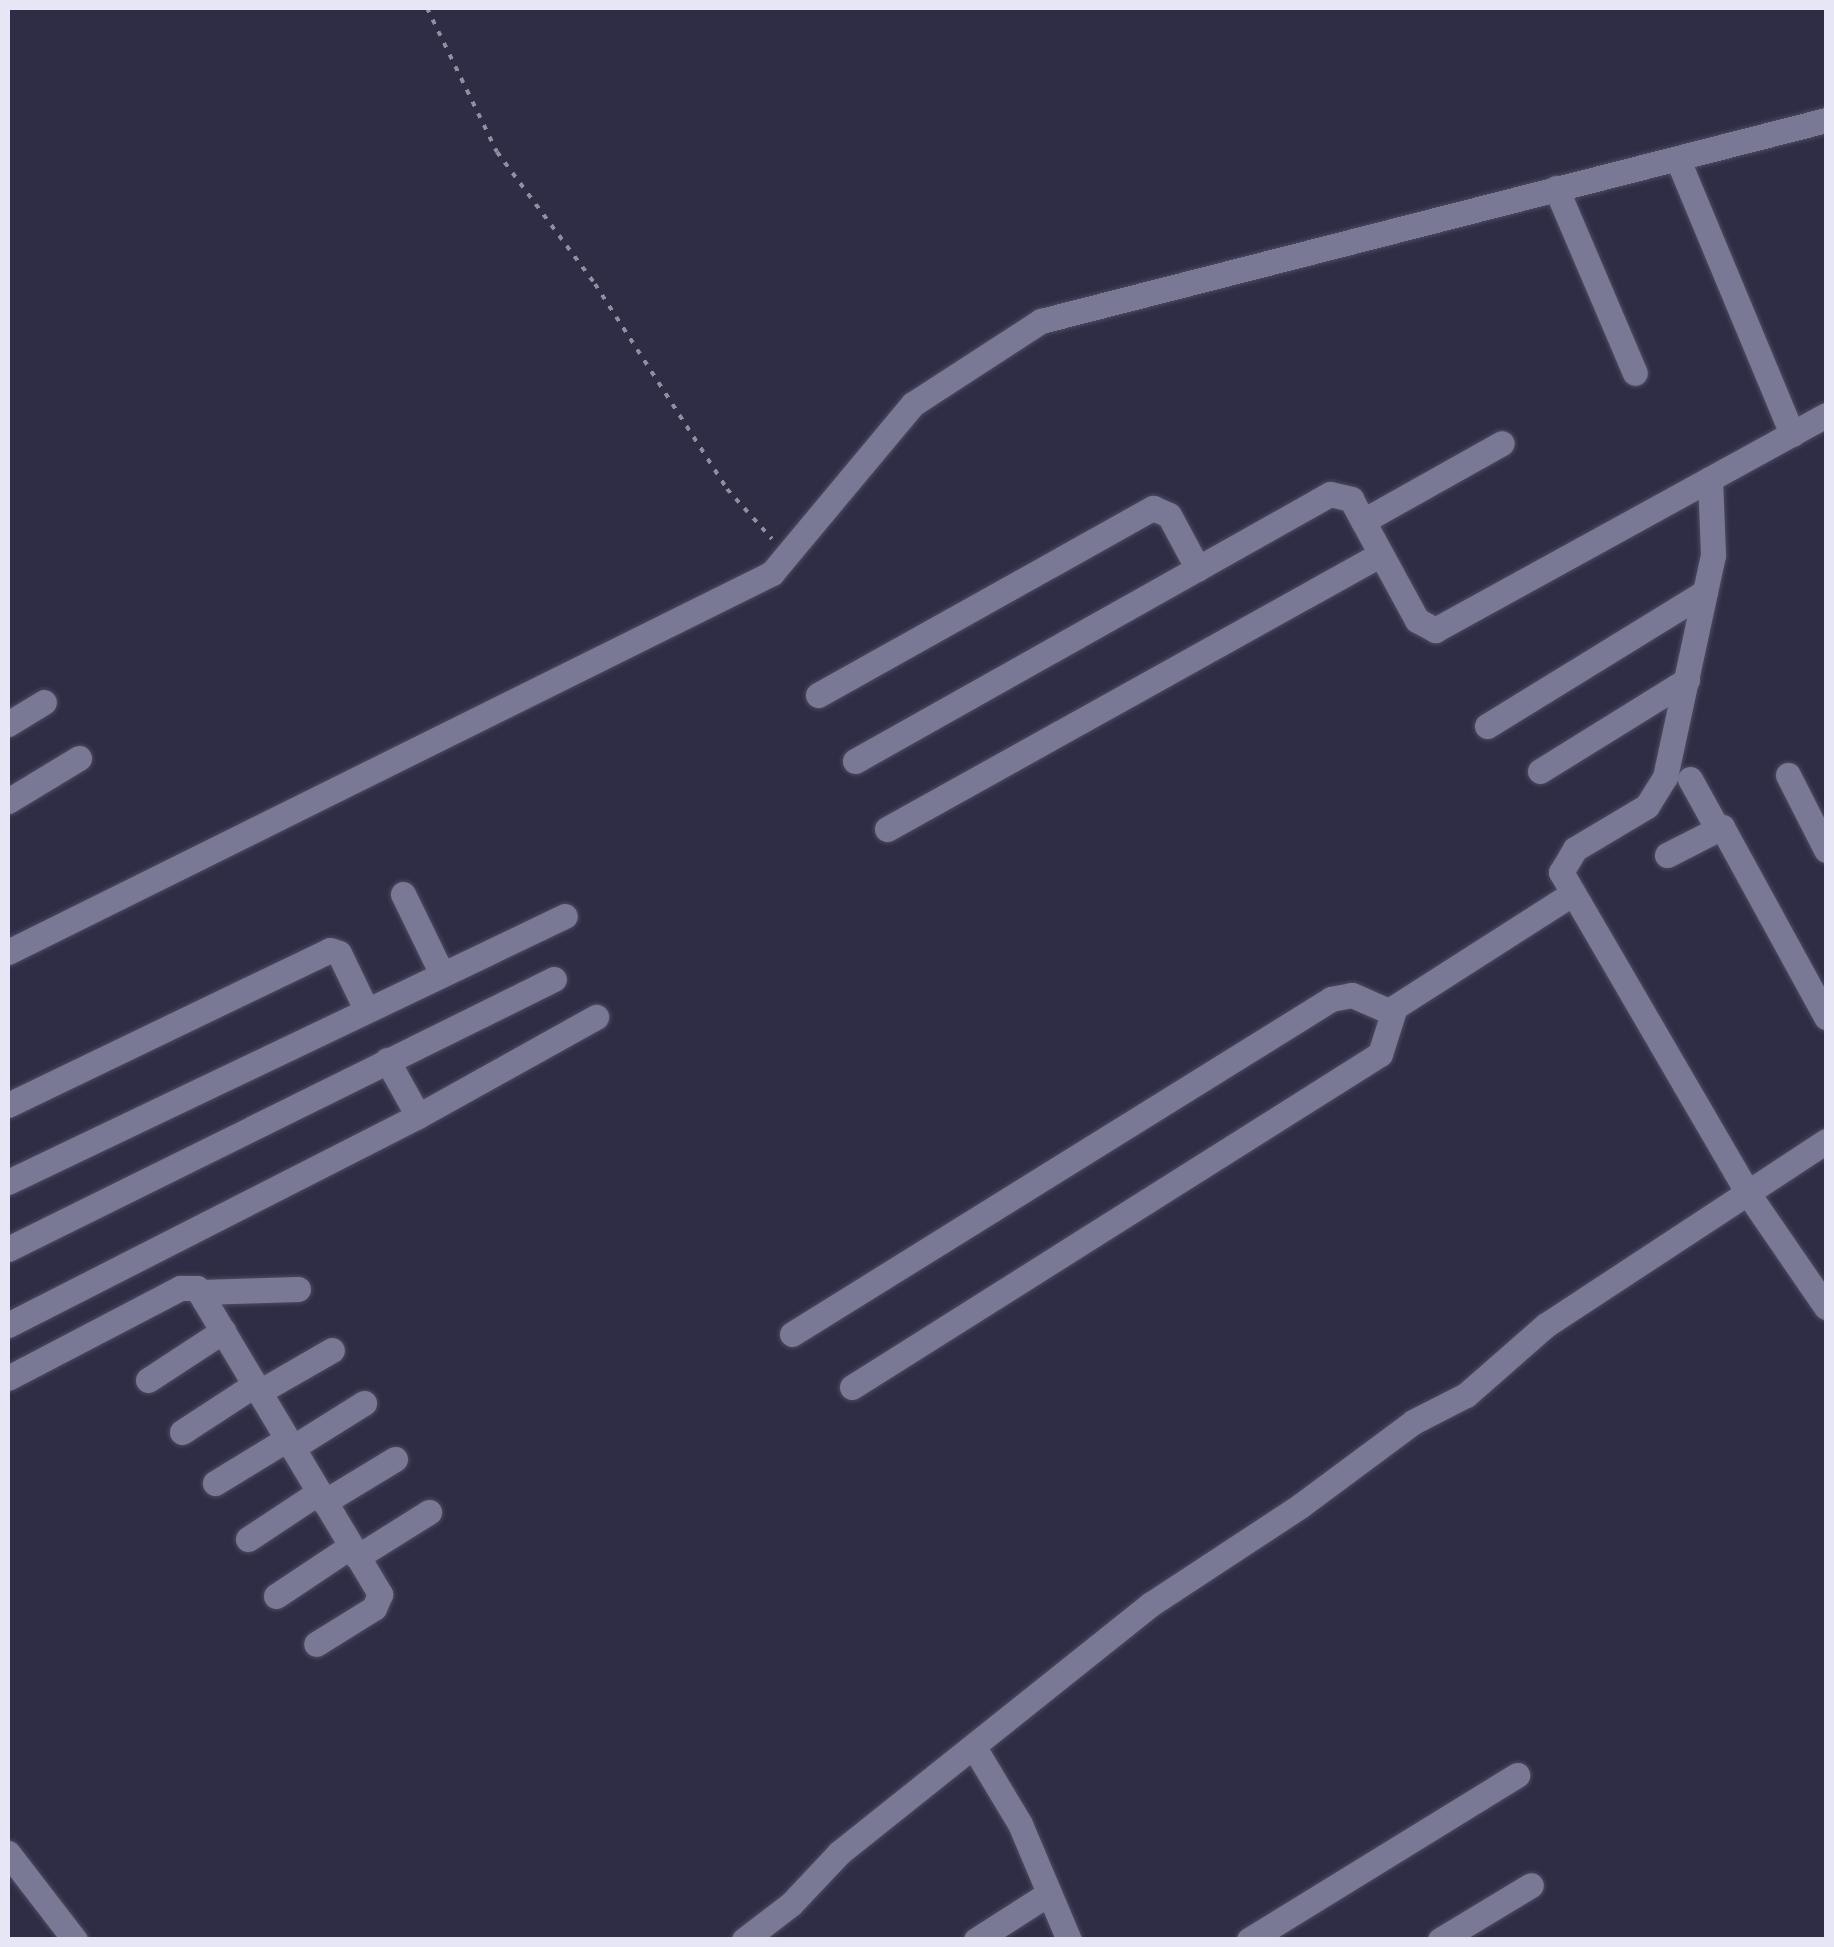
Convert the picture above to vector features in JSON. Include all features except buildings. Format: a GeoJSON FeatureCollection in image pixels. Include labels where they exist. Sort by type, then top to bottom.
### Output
{"type":"FeatureCollection","features":[{"type":"Feature","properties":{"kind":"street"},"geometry":{"type":"LineString","coordinates":[[8,952],[756,582],[789,558],[912,404],[1041,321],[1826,120]]}},
{"type":"Feature","properties":{"kind":"street"},"geometry":{"type":"LineString","coordinates":[[1678,160],[1792,434]]}},
{"type":"Feature","properties":{"kind":"street"},"geometry":{"type":"LineString","coordinates":[[1556,188],[1635,373]]}},
{"type":"Feature","properties":{"kind":"street"},"geometry":{"type":"LineString","coordinates":[[855,761],[1338,491],[1351,499],[1417,620],[1435,630],[1826,416]]}},
{"type":"Feature","properties":{"kind":"street"},"geometry":{"type":"LineString","coordinates":[[1363,521],[1502,442]]}},
{"type":"Feature","properties":{"kind":"street"},"geometry":{"type":"LineString","coordinates":[[1710,479],[1714,538],[1687,680],[1660,792],[1566,857],[1562,872],[1570,895],[1749,1195],[1826,1308]]}},
{"type":"Feature","properties":{"kind":"street"},"geometry":{"type":"LineString","coordinates":[[818,695],[1153,508],[1169,515],[1198,568]]}},
{"type":"Feature","properties":{"kind":"street"},"geometry":{"type":"LineString","coordinates":[[887,829],[1381,554]]}},
{"type":"Feature","properties":{"kind":"street"},"geometry":{"type":"LineString","coordinates":[[1487,726],[1705,592]]}},
{"type":"Feature","properties":{"kind":"street"},"geometry":{"type":"LineString","coordinates":[[1540,771],[1687,680]]}},
{"type":"Feature","properties":{"kind":"street"},"geometry":{"type":"LineString","coordinates":[[8,724],[44,702]]}},
{"type":"Feature","properties":{"kind":"street"},"geometry":{"type":"LineString","coordinates":[[8,801],[80,758]]}},
{"type":"Feature","properties":{"kind":"street"},"geometry":{"type":"LineString","coordinates":[[1788,775],[1826,850]]}},
{"type":"Feature","properties":{"kind":"street"},"geometry":{"type":"LineString","coordinates":[[1690,779],[1716,826],[1726,831],[1826,1017]]}},
{"type":"Feature","properties":{"kind":"street"},"geometry":{"type":"LineString","coordinates":[[1667,855],[1716,826]]}},
{"type":"Feature","properties":{"kind":"street"},"geometry":{"type":"LineString","coordinates":[[403,894],[441,972]]}},
{"type":"Feature","properties":{"kind":"street"},"geometry":{"type":"LineString","coordinates":[[1391,1012],[1570,895]]}},
{"type":"Feature","properties":{"kind":"street"},"geometry":{"type":"LineString","coordinates":[[8,1182],[366,1007],[565,916]]}},
{"type":"Feature","properties":{"kind":"street"},"geometry":{"type":"LineString","coordinates":[[8,1105],[330,950],[339,953],[366,1007]]}},
{"type":"Feature","properties":{"kind":"street"},"geometry":{"type":"LineString","coordinates":[[8,1250],[554,980]]}},
{"type":"Feature","properties":{"kind":"street"},"geometry":{"type":"LineString","coordinates":[[792,1334],[1331,998],[1352,995],[1391,1012]]}},
{"type":"Feature","properties":{"kind":"street"},"geometry":{"type":"LineString","coordinates":[[852,1387],[1380,1054],[1389,1041],[1391,1012]]}},
{"type":"Feature","properties":{"kind":"street"},"geometry":{"type":"LineString","coordinates":[[8,1325],[418,1116],[596,1017]]}},
{"type":"Feature","properties":{"kind":"street"},"geometry":{"type":"LineString","coordinates":[[388,1060],[418,1116]]}},
{"type":"Feature","properties":{"kind":"street"},"geometry":{"type":"LineString","coordinates":[[744,1940],[805,1892],[839,1853],[975,1749],[1151,1604],[1300,1506],[1413,1422],[1466,1394],[1559,1316],[1826,1142]]}},
{"type":"Feature","properties":{"kind":"street"},"geometry":{"type":"LineString","coordinates":[[8,1378],[180,1288],[200,1292],[298,1289]]}},
{"type":"Feature","properties":{"kind":"street"},"geometry":{"type":"LineString","coordinates":[[200,1292],[380,1600],[316,1644]]}},
{"type":"Feature","properties":{"kind":"street"},"geometry":{"type":"LineString","coordinates":[[148,1380],[222,1331]]}},
{"type":"Feature","properties":{"kind":"street"},"geometry":{"type":"LineString","coordinates":[[182,1432],[332,1350]]}},
{"type":"Feature","properties":{"kind":"street"},"geometry":{"type":"LineString","coordinates":[[215,1484],[364,1403]]}},
{"type":"Feature","properties":{"kind":"street"},"geometry":{"type":"LineString","coordinates":[[248,1539],[395,1459]]}},
{"type":"Feature","properties":{"kind":"street"},"geometry":{"type":"LineString","coordinates":[[276,1596],[429,1512]]}},
{"type":"Feature","properties":{"kind":"street"},"geometry":{"type":"LineString","coordinates":[[975,1749],[1020,1824],[1046,1895],[1068,1940]]}},
{"type":"Feature","properties":{"kind":"street"},"geometry":{"type":"LineString","coordinates":[[1249,1940],[1516,1775]]}},
{"type":"Feature","properties":{"kind":"street"},"geometry":{"type":"LineString","coordinates":[[8,1853],[74,1940]]}},
{"type":"Feature","properties":{"kind":"street"},"geometry":{"type":"LineString","coordinates":[[1440,1940],[1531,1885]]}},
{"type":"Feature","properties":{"kind":"street"},"geometry":{"type":"LineString","coordinates":[[976,1940],[1046,1895]]}},
{"type":"Feature","properties":{"kind":"path"},"geometry":{"type":"LineString","coordinates":[[427,8],[513,177],[594,284],[728,489],[789,558]]}}]}
